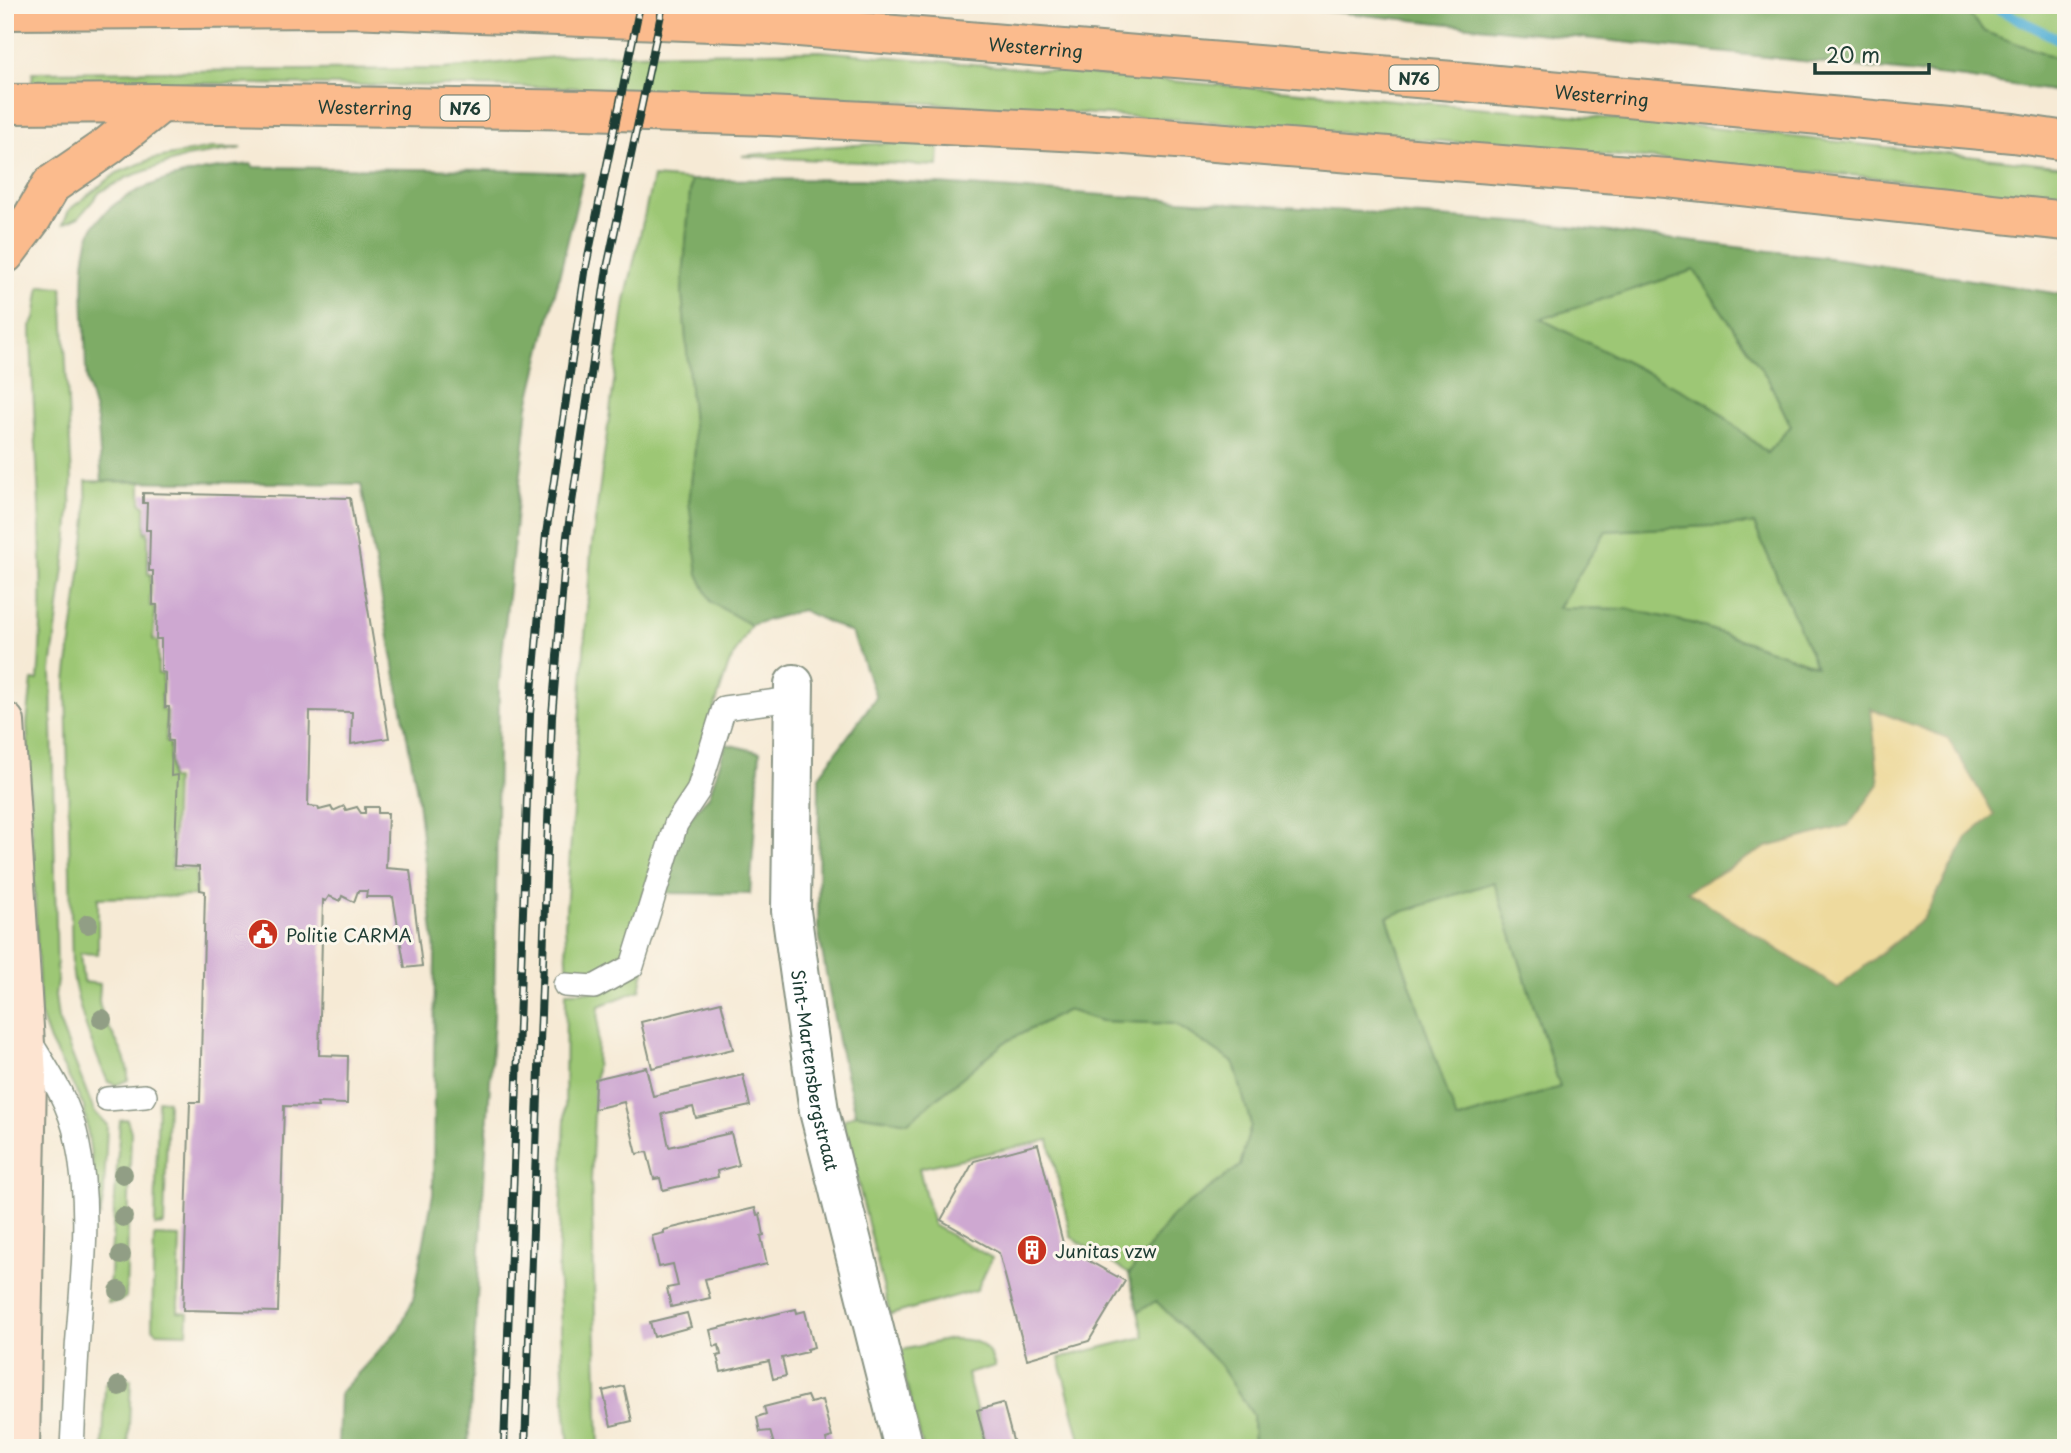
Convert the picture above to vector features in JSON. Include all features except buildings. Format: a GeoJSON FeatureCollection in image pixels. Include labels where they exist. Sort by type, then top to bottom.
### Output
{"type":"FeatureCollection","features":[{"type":"Feature","properties":{"kind":"highway","name":"Westerring"},"geometry":{"type":"LineString","coordinates":[[5,10],[115,7],[350,8],[762,24],[1465,82],[2013,133],[2066,141]]}},
{"type":"Feature","properties":{"kind":"highway","name":"Westerring"},"geometry":{"type":"LineString","coordinates":[[5,104],[161,103],[742,115],[1100,133],[1667,178],[2066,221]]}},
{"type":"Feature","properties":{"kind":"highway"},"geometry":{"type":"LineString","coordinates":[[5,254],[32,218],[51,186],[108,146],[161,103]]}},
{"type":"Feature","properties":{"kind":"main road"},"geometry":{"type":"LineString","coordinates":[[5,722],[27,1076],[20,1448]]}},
{"type":"Feature","properties":{"kind":"street","name":"Sint-Martensbergstraat"},"geometry":{"type":"LineString","coordinates":[[793,691],[791,911],[819,1111],[904,1448]]}},
{"type":"Feature","properties":{"kind":"lane"},"geometry":{"type":"LineString","coordinates":[[565,985],[594,987],[632,966],[676,824],[698,791],[724,708],[793,691]]}},
{"type":"Feature","properties":{"kind":"lane"},"geometry":{"type":"LineString","coordinates":[[26,1036],[56,1083],[69,1112],[82,1168],[85,1248],[72,1448]]}},
{"type":"Feature","properties":{"kind":"lane"},"geometry":{"type":"LineString","coordinates":[[107,1099],[145,1096]]}},
{"type":"Feature","properties":{"kind":"green space"},"geometry":{"type":"Polygon","coordinates":[[[957,5],[1220,5],[1108,14],[957,5]]]}},
{"type":"Feature","properties":{"kind":"green space"},"geometry":{"type":"Polygon","coordinates":[[[1268,5],[1960,5],[1985,32],[2066,61],[2066,93],[1965,78],[1268,5]]]}},
{"type":"Feature","properties":{"kind":"green space"},"geometry":{"type":"Polygon","coordinates":[[[1960,5],[2066,5],[2066,61],[1984,32],[1960,5]]]}},
{"type":"Feature","properties":{"kind":"green space"},"geometry":{"type":"Polygon","coordinates":[[[820,51],[1685,125],[2066,167],[2066,203],[1872,177],[1202,121],[772,93],[548,87],[32,82],[33,72],[444,69],[572,55],[820,51]]]}},
{"type":"Feature","properties":{"kind":"green space"},"geometry":{"type":"Polygon","coordinates":[[[892,143],[939,145],[938,166],[742,156],[820,147],[892,143]]]}},
{"type":"Feature","properties":{"kind":"green space"},"geometry":{"type":"Polygon","coordinates":[[[211,148],[242,148],[186,157],[128,177],[100,192],[79,217],[63,224],[69,210],[117,173],[152,159],[211,148]]]}},
{"type":"Feature","properties":{"kind":"green space"},"geometry":{"type":"Polygon","coordinates":[[[252,164],[253,167],[584,173],[528,406],[499,684],[494,1016],[468,1448],[338,1448],[340,1393],[399,1329],[413,1300],[433,1194],[435,951],[417,792],[361,484],[102,481],[97,422],[86,370],[83,279],[90,234],[96,223],[110,209],[146,187],[190,173],[252,164]]]}},
{"type":"Feature","properties":{"kind":"green space"},"geometry":{"type":"Polygon","coordinates":[[[653,177],[691,180],[682,292],[695,449],[689,502],[711,602],[751,625],[729,664],[689,783],[663,826],[625,961],[592,977],[568,977],[565,925],[591,551],[625,301],[653,177]]]}},
{"type":"Feature","properties":{"kind":"green space"},"geometry":{"type":"Polygon","coordinates":[[[861,179],[1544,224],[1845,260],[2066,295],[2066,1448],[1254,1448],[1253,1415],[1220,1365],[1156,1301],[1138,1312],[1129,1274],[1173,1215],[1240,1166],[1251,1125],[1234,1063],[1175,1024],[1101,1021],[1068,1010],[1005,1042],[908,1122],[856,1114],[838,1041],[818,928],[819,776],[876,697],[852,633],[802,610],[751,625],[711,602],[698,574],[689,502],[695,449],[682,292],[691,180],[861,179]],[[1694,270],[1541,319],[1709,404],[1767,453],[1791,426],[1768,379],[1694,270]],[[1754,524],[1606,531],[1558,608],[1628,609],[1695,624],[1816,666],[1754,524]],[[1871,709],[1879,784],[1849,825],[1767,847],[1923,919],[1967,838],[1871,709]],[[1494,882],[1387,917],[1457,1120],[1560,1087],[1494,882]]]}},
{"type":"Feature","properties":{"kind":"green space"},"geometry":{"type":"Polygon","coordinates":[[[1694,270],[1768,379],[1791,426],[1767,453],[1709,404],[1540,319],[1694,270]]]}},
{"type":"Feature","properties":{"kind":"green space"},"geometry":{"type":"Polygon","coordinates":[[[40,286],[62,287],[72,481],[51,670],[57,980],[55,995],[58,1019],[94,1111],[107,1125],[104,1193],[100,1217],[84,1107],[50,1041],[40,1013],[27,724],[32,680],[38,680],[41,636],[41,547],[31,326],[35,319],[40,286]]]}},
{"type":"Feature","properties":{"kind":"green space"},"geometry":{"type":"Polygon","coordinates":[[[86,481],[141,482],[141,504],[145,505],[145,533],[148,531],[150,606],[155,607],[153,640],[158,641],[158,674],[163,674],[161,709],[167,711],[166,741],[170,744],[170,779],[175,779],[172,869],[196,869],[196,896],[98,898],[98,954],[80,953],[83,982],[100,984],[101,1011],[125,1060],[128,1080],[116,1085],[108,1082],[91,1041],[77,998],[72,968],[66,681],[87,519],[86,481]]]}},
{"type":"Feature","properties":{"kind":"green space"},"geometry":{"type":"Polygon","coordinates":[[[1754,524],[1817,666],[1695,624],[1628,609],[1558,608],[1605,531],[1754,524]]]}},
{"type":"Feature","properties":{"kind":"green space"},"geometry":{"type":"Polygon","coordinates":[[[726,744],[760,752],[750,894],[664,893],[684,824],[709,796],[726,744]]]}},
{"type":"Feature","properties":{"kind":"green space"},"geometry":{"type":"Polygon","coordinates":[[[1494,882],[1560,1087],[1456,1120],[1387,916],[1494,882]]]}},
{"type":"Feature","properties":{"kind":"green space"},"geometry":{"type":"Polygon","coordinates":[[[645,966],[640,990],[599,1006],[591,1180],[599,1448],[569,1448],[558,1264],[565,1120],[566,992],[596,991],[645,966]]]}},
{"type":"Feature","properties":{"kind":"green space"},"geometry":{"type":"Polygon","coordinates":[[[1068,1010],[1101,1021],[1175,1024],[1234,1063],[1251,1125],[1240,1166],[1173,1215],[1129,1274],[1071,1237],[1049,1140],[919,1168],[933,1225],[992,1258],[977,1290],[890,1315],[843,1120],[856,1114],[908,1122],[1005,1042],[1068,1010]]]}},
{"type":"Feature","properties":{"kind":"green space"},"geometry":{"type":"Polygon","coordinates":[[[158,1100],[168,1101],[164,1225],[155,1226],[158,1100]]]}},
{"type":"Feature","properties":{"kind":"green space"},"geometry":{"type":"Polygon","coordinates":[[[127,1119],[131,1132],[126,1297],[119,1302],[108,1303],[120,1120],[127,1119]]]}},
{"type":"Feature","properties":{"kind":"green space"},"geometry":{"type":"Polygon","coordinates":[[[154,1236],[180,1237],[178,1312],[188,1313],[187,1333],[157,1332],[152,1328],[154,1236]]]}},
{"type":"Feature","properties":{"kind":"green space"},"geometry":{"type":"Polygon","coordinates":[[[1156,1301],[1220,1365],[1253,1415],[1254,1448],[1082,1448],[1059,1358],[1144,1337],[1138,1312],[1156,1301]]]}},
{"type":"Feature","properties":{"kind":"green space"},"geometry":{"type":"Polygon","coordinates":[[[950,1339],[973,1341],[984,1346],[995,1366],[967,1374],[986,1448],[923,1448],[898,1351],[950,1339]]]}},
{"type":"Feature","properties":{"kind":"green space"},"geometry":{"type":"Polygon","coordinates":[[[131,1379],[128,1448],[103,1448],[105,1384],[131,1379]]]}},
{"type":"Feature","properties":{"kind":"sand"},"geometry":{"type":"Polygon","coordinates":[[[1871,709],[1948,738],[1994,815],[1967,838],[1923,919],[1838,988],[1687,891],[1767,847],[1849,825],[1879,784],[1871,709]]]}},
{"type":"Feature","properties":{"kind":"waterway"},"geometry":{"type":"LineString","coordinates":[[1990,5],[2066,43]]}},
{"type":"Feature","properties":{"kind":"railway"},"geometry":{"type":"LineString","coordinates":[[504,1448],[530,714],[546,534],[586,266],[640,5]]}},
{"type":"Feature","properties":{"kind":"railway"},"geometry":{"type":"LineString","coordinates":[[525,1448],[552,716],[567,536],[607,268],[663,5]]}},
{"type":"Feature","properties":{"kind":"place","name":"Politie CARMA"},"geometry":{"type":"Point","coordinates":[263,934]}},
{"type":"Feature","properties":{"kind":"place","name":"Junitas vzw"},"geometry":{"type":"Point","coordinates":[1032,1250]}}]}
